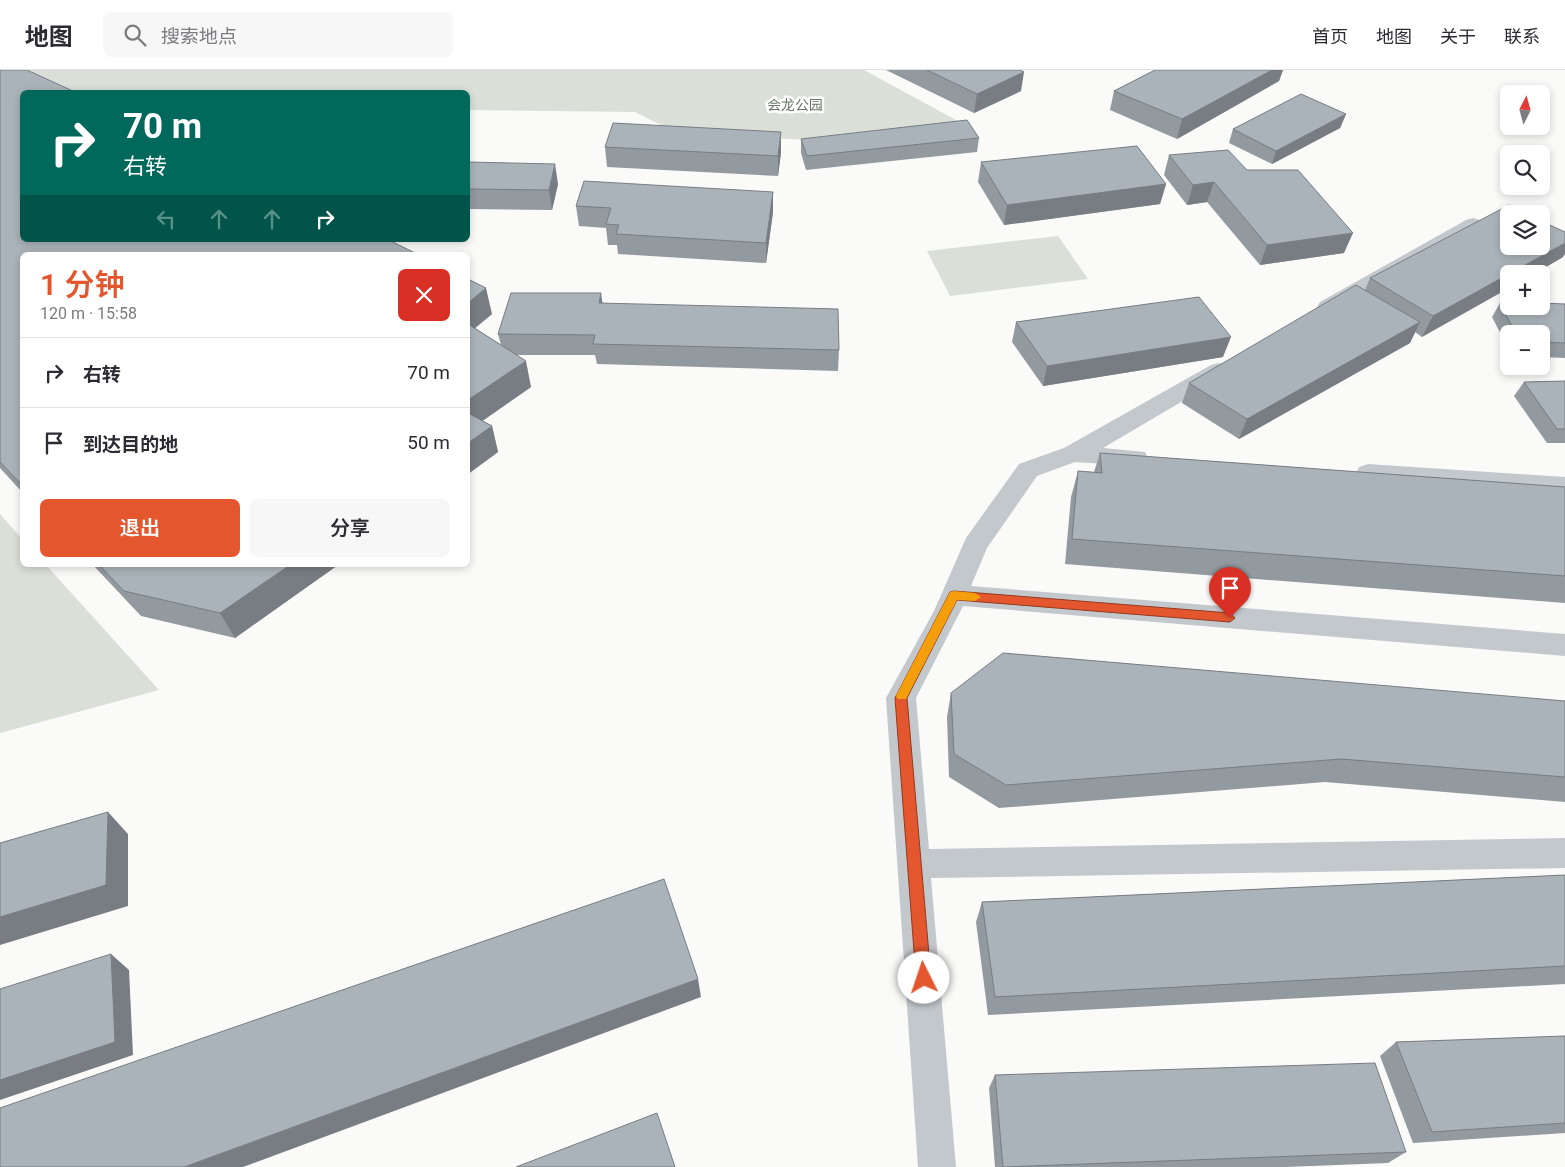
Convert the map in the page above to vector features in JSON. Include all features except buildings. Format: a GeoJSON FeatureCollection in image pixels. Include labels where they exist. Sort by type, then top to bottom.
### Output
{"type":"FeatureCollection","features":[{"type":"Feature","properties":{"kind":"street"},"geometry":{"type":"LineString","coordinates":[[1311,317],[1473,224]]}},
{"type":"Feature","properties":{"kind":"street"},"geometry":{"type":"LineString","coordinates":[[937,1167],[901,698],[954,595],[975,546],[1028,470],[1073,454],[1234,361]]}},
{"type":"Feature","properties":{"kind":"street"},"geometry":{"type":"LineString","coordinates":[[1073,454],[1161,459]]}},
{"type":"Feature","properties":{"kind":"street"},"geometry":{"type":"LineString","coordinates":[[1338,471],[1565,486]]}},
{"type":"Feature","properties":{"kind":"street"},"geometry":{"type":"LineString","coordinates":[[954,595],[1565,645]]}},
{"type":"Feature","properties":{"kind":"street"},"geometry":{"type":"LineString","coordinates":[[915,864],[1565,853]]}},
{"type":"Feature","properties":{"kind":"green space","name":"会龙公园"},"geometry":{"type":"Polygon","coordinates":[[[18,70],[864,70],[965,125],[817,140],[681,135],[635,112],[470,110],[470,90],[62,90],[18,70]]]}},
{"type":"Feature","properties":{"kind":"green space"},"geometry":{"type":"Polygon","coordinates":[[[1058,236],[1088,279],[950,296],[927,251],[1058,236]]]}},
{"type":"Feature","properties":{"kind":"green space"},"geometry":{"type":"Polygon","coordinates":[[[0,514],[20,537],[20,567],[48,567],[159,690],[0,733],[0,514]]]}},
{"type":"Feature","properties":{"kind":"slow traffic"},"geometry":{"type":"LineString","coordinates":[[902,696],[947,612],[954,595],[975,597]]}},
{"type":"Feature","properties":{"kind":"route"},"geometry":{"type":"LineString","coordinates":[[924,978],[901,698],[947,612],[954,595],[1230,618]]}}]}
